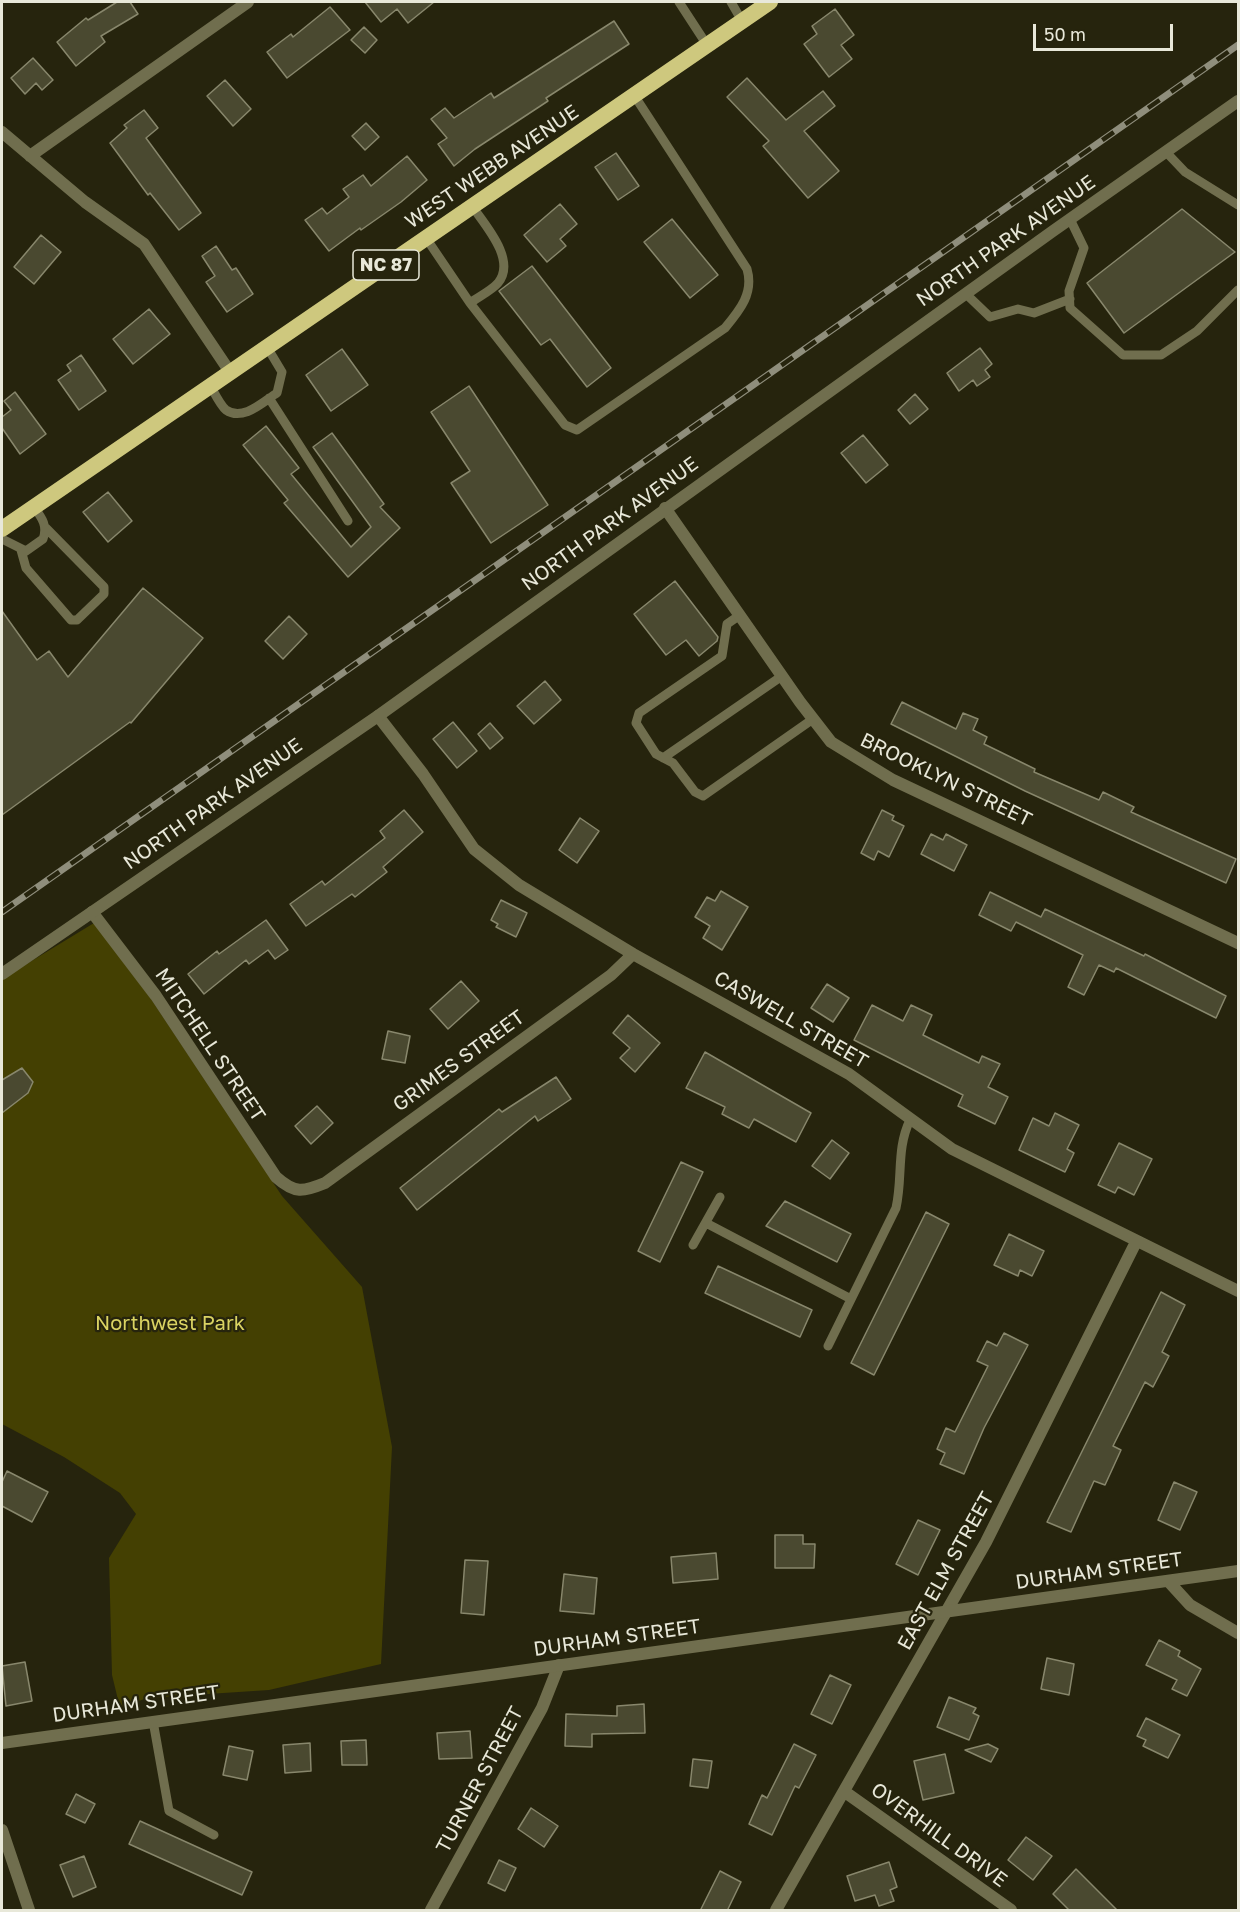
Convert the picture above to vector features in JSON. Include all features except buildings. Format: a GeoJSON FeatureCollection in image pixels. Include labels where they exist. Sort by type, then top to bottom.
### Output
{"type":"FeatureCollection","features":[{"type":"Feature","properties":{"kind":"highway","name":"WEST WEBB AVENUE"},"geometry":{"type":"LineString","coordinates":[[2,529],[770,2]]}},
{"type":"Feature","properties":{"kind":"street"},"geometry":{"type":"LineString","coordinates":[[30,156],[248,2]]}},
{"type":"Feature","properties":{"kind":"street","name":"NORTH PARK AVENUE"},"geometry":{"type":"LineString","coordinates":[[2,974],[378,716],[665,508],[1239,101]]}},
{"type":"Feature","properties":{"kind":"street"},"geometry":{"type":"LineString","coordinates":[[2,132],[85,202],[144,244],[230,372]]}},
{"type":"Feature","properties":{"kind":"street","name":"BROOKLYN STREET"},"geometry":{"type":"LineString","coordinates":[[665,508],[813,719],[831,742],[845,753],[893,780],[1239,943]]}},
{"type":"Feature","properties":{"kind":"street","name":"CASWELL STREET"},"geometry":{"type":"LineString","coordinates":[[378,716],[423,774],[474,849],[519,885],[633,954],[849,1074],[952,1149],[1239,1291]]}},
{"type":"Feature","properties":{"kind":"street","name":"MITCHELL STREET"},"geometry":{"type":"LineString","coordinates":[[92,912],[156,996],[276,1177],[287,1187],[302,1190]]}},
{"type":"Feature","properties":{"kind":"street","name":"GRIMES STREET"},"geometry":{"type":"LineString","coordinates":[[302,1190],[325,1182],[611,975],[633,954]]}},
{"type":"Feature","properties":{"kind":"street","name":"EAST ELM STREET"},"geometry":{"type":"LineString","coordinates":[[776,1911],[986,1542],[1136,1242]]}},
{"type":"Feature","properties":{"kind":"street","name":"DURHAM STREET"},"geometry":{"type":"LineString","coordinates":[[2,1743],[1169,1582],[1239,1570]]}},
{"type":"Feature","properties":{"kind":"street"},"geometry":{"type":"LineString","coordinates":[[1169,1582],[1190,1605],[1239,1634]]}},
{"type":"Feature","properties":{"kind":"street","name":"TURNER STREET"},"geometry":{"type":"LineString","coordinates":[[431,1911],[542,1708],[559,1665]]}},
{"type":"Feature","properties":{"kind":"street","name":"OVERHILL DRIVE"},"geometry":{"type":"LineString","coordinates":[[845,1792],[1011,1911]]}},
{"type":"Feature","properties":{"kind":"street"},"geometry":{"type":"LineString","coordinates":[[2,1830],[29,1911]]}},
{"type":"Feature","properties":{"kind":"lane"},"geometry":{"type":"LineString","coordinates":[[680,2],[707,45]]}},
{"type":"Feature","properties":{"kind":"lane"},"geometry":{"type":"LineString","coordinates":[[731,2],[742,21]]}},
{"type":"Feature","properties":{"kind":"lane"},"geometry":{"type":"LineString","coordinates":[[426,238],[470,303],[566,425],[578,430],[725,328],[737,314],[747,296],[750,279],[747,269],[634,94]]}},
{"type":"Feature","properties":{"kind":"lane"},"geometry":{"type":"LineString","coordinates":[[1166,152],[1185,172],[1239,205]]}},
{"type":"Feature","properties":{"kind":"lane"},"geometry":{"type":"LineString","coordinates":[[470,303],[498,283],[504,266],[498,245],[472,206]]}},
{"type":"Feature","properties":{"kind":"lane"},"geometry":{"type":"LineString","coordinates":[[1070,219],[1084,248],[1069,291],[1070,308],[1123,355],[1161,355],[1197,331],[1239,290]]}},
{"type":"Feature","properties":{"kind":"lane"},"geometry":{"type":"LineString","coordinates":[[966,294],[990,317],[1018,309],[1034,313],[1070,299]]}},
{"type":"Feature","properties":{"kind":"lane"},"geometry":{"type":"LineString","coordinates":[[210,386],[225,410],[236,413],[246,413],[277,393],[282,372],[267,347]]}},
{"type":"Feature","properties":{"kind":"lane"},"geometry":{"type":"LineString","coordinates":[[269,398],[348,521]]}},
{"type":"Feature","properties":{"kind":"lane"},"geometry":{"type":"LineString","coordinates":[[21,550],[26,568],[71,620],[77,620],[104,594],[104,587],[46,528],[34,507]]}},
{"type":"Feature","properties":{"kind":"lane"},"geometry":{"type":"LineString","coordinates":[[2,539],[21,550],[30,550],[43,539],[46,528]]}},
{"type":"Feature","properties":{"kind":"lane"},"geometry":{"type":"LineString","coordinates":[[740,615],[727,624],[722,656],[639,712],[636,723],[656,754],[673,763],[695,792],[703,796],[813,719]]}},
{"type":"Feature","properties":{"kind":"lane"},"geometry":{"type":"LineString","coordinates":[[663,758],[782,676]]}},
{"type":"Feature","properties":{"kind":"lane"},"geometry":{"type":"LineString","coordinates":[[828,1346],[896,1208],[900,1192],[901,1139],[910,1120]]}},
{"type":"Feature","properties":{"kind":"lane"},"geometry":{"type":"LineString","coordinates":[[693,1245],[720,1197]]}},
{"type":"Feature","properties":{"kind":"lane"},"geometry":{"type":"LineString","coordinates":[[706,1223],[851,1299]]}},
{"type":"Feature","properties":{"kind":"lane"},"geometry":{"type":"LineString","coordinates":[[153,1721],[169,1811],[214,1835]]}},
{"type":"Feature","properties":{"kind":"green space","name":"Northwest Park"},"geometry":{"type":"Polygon","coordinates":[[[94,923],[149,996],[282,1196],[362,1287],[392,1447],[381,1664],[269,1690],[147,1698],[120,1708],[112,1675],[109,1558],[136,1514],[120,1493],[64,1457],[2,1424],[2,979],[94,923]]]}},
{"type":"Feature","properties":{"kind":"railway"},"geometry":{"type":"LineString","coordinates":[[2,912],[1238,45]]}}]}
